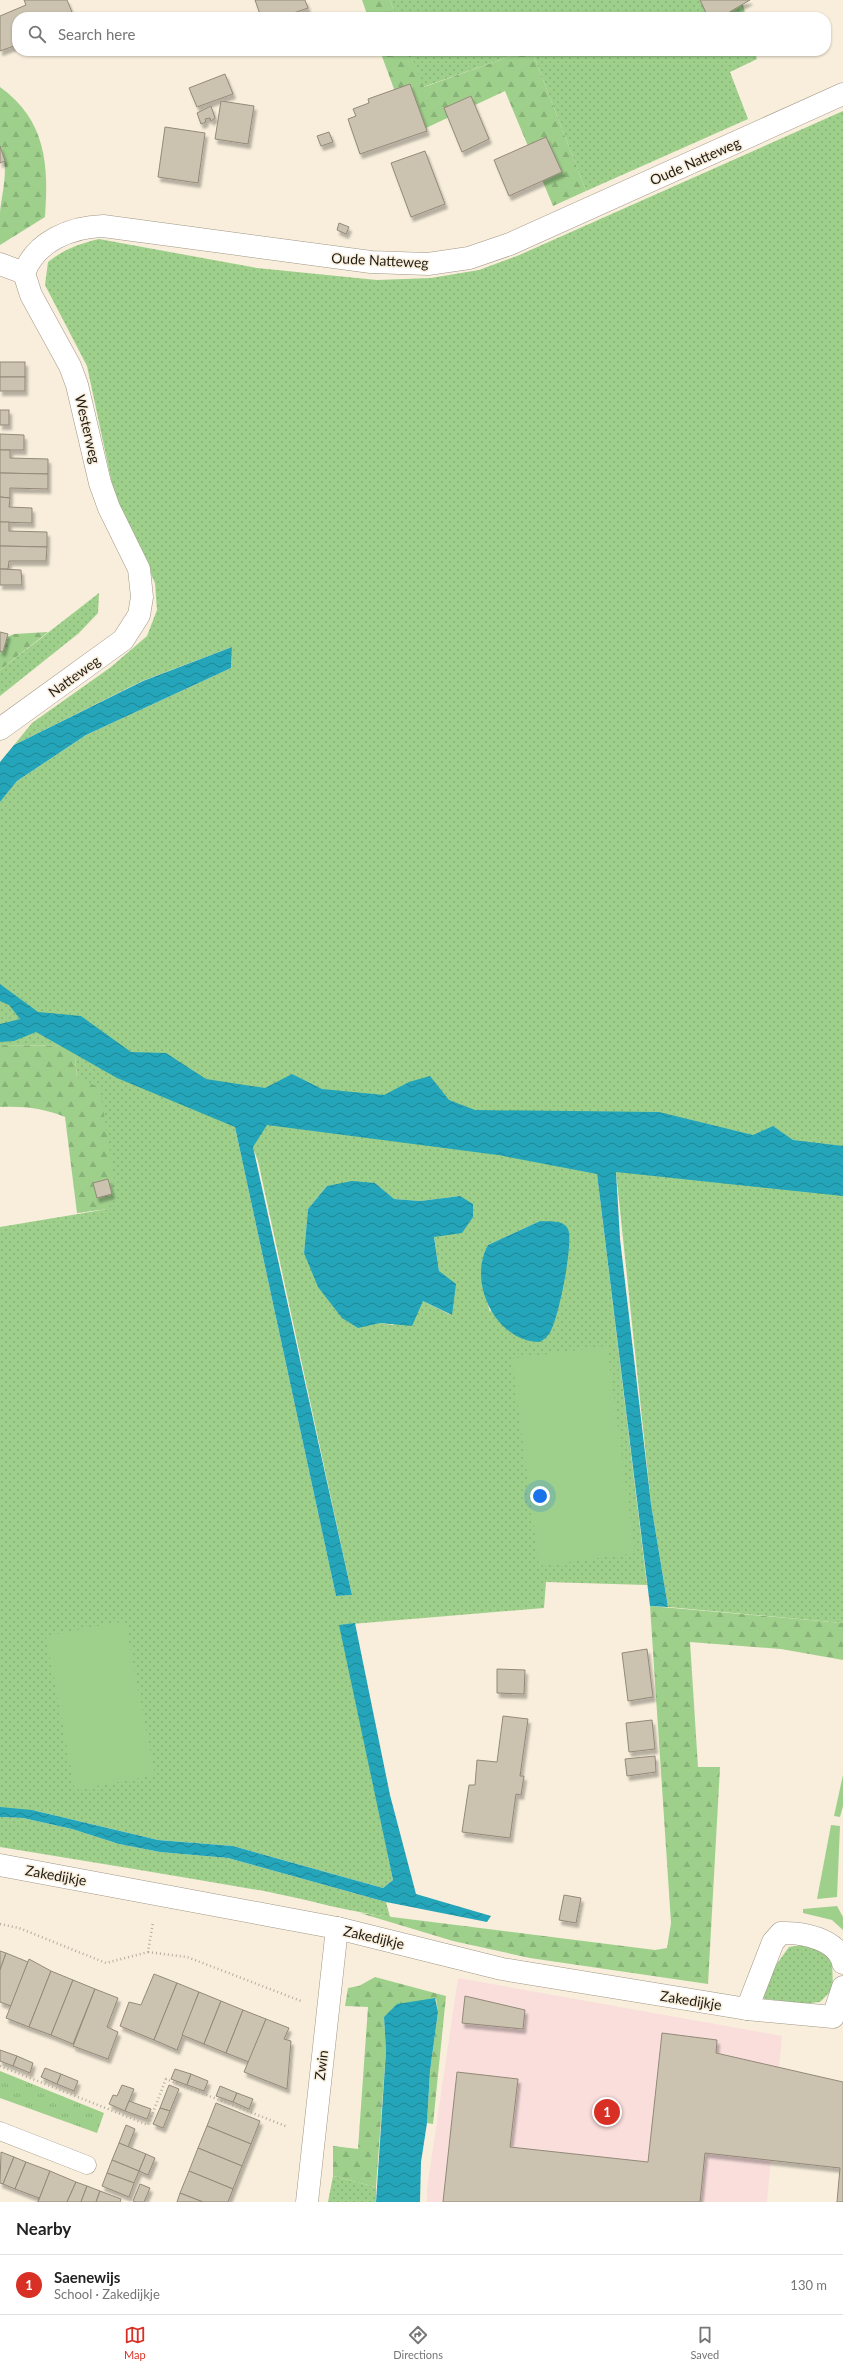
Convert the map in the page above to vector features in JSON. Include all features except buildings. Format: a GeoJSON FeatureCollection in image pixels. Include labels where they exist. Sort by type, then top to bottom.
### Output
{"type":"FeatureCollection","features":[{"type":"Feature","properties":{"kind":"street","name":"Oude Natteweg"},"geometry":{"type":"LineString","coordinates":[[24,273],[29,260],[38,251],[65,233],[86,227],[103,226],[371,262],[428,264],[469,258],[510,244],[843,94]]}},
{"type":"Feature","properties":{"kind":"street"},"geometry":{"type":"LineString","coordinates":[[0,264],[24,273]]}},
{"type":"Feature","properties":{"kind":"street","name":"Westerweg"},"geometry":{"type":"LineString","coordinates":[[24,273],[30,295],[70,366],[77,385],[100,482],[109,508],[139,569],[142,585],[139,615]]}},
{"type":"Feature","properties":{"kind":"street","name":"Natteweg"},"geometry":{"type":"LineString","coordinates":[[0,729],[123,640],[139,615]]}},
{"type":"Feature","properties":{"kind":"street","name":"Zakedijkje"},"geometry":{"type":"LineString","coordinates":[[0,1865],[337,1928],[502,1969],[747,2009],[833,2017],[843,1987]]}},
{"type":"Feature","properties":{"kind":"street","name":"Zwin"},"geometry":{"type":"LineString","coordinates":[[307,2202],[337,1928]]}},
{"type":"Feature","properties":{"kind":"street"},"geometry":{"type":"LineString","coordinates":[[747,2009],[773,1942],[782,1933],[792,1932],[812,1936],[829,1944],[839,1952],[843,1963]]}},
{"type":"Feature","properties":{"kind":"lane"},"geometry":{"type":"LineString","coordinates":[[0,2132],[86,2165]]}},
{"type":"Feature","properties":{"kind":"path"},"geometry":{"type":"LineString","coordinates":[[148,1952],[157,1894]]}},
{"type":"Feature","properties":{"kind":"path"},"geometry":{"type":"LineString","coordinates":[[0,1924],[20,1928],[106,1963],[148,1952],[187,1957],[327,2011]]}},
{"type":"Feature","properties":{"kind":"path"},"geometry":{"type":"LineString","coordinates":[[0,2066],[148,2125],[166,2079],[313,2137]]}},
{"type":"Feature","properties":{"kind":"shaded area"},"geometry":{"type":"Polygon","coordinates":[[[458,1978],[782,2036],[767,2202],[427,2202],[427,2189],[458,1978]]]}},
{"type":"Feature","properties":{"kind":"green space"},"geometry":{"type":"Polygon","coordinates":[[[362,0],[390,0],[394,12],[366,12],[362,0]]]}},
{"type":"Feature","properties":{"kind":"green space"},"geometry":{"type":"Polygon","coordinates":[[[390,0],[742,0],[745,12],[394,12],[390,0]]]}},
{"type":"Feature","properties":{"kind":"green space"},"geometry":{"type":"Polygon","coordinates":[[[382,56],[411,56],[424,87],[511,56],[534,56],[586,191],[553,206],[505,91],[411,135],[382,56]]]}},
{"type":"Feature","properties":{"kind":"green space"},"geometry":{"type":"Polygon","coordinates":[[[411,56],[511,56],[423,87],[411,56]]]}},
{"type":"Feature","properties":{"kind":"green space"},"geometry":{"type":"Polygon","coordinates":[[[534,56],[756,56],[757,59],[730,72],[748,119],[586,191],[534,56]]]}},
{"type":"Feature","properties":{"kind":"green space"},"geometry":{"type":"Polygon","coordinates":[[[0,87],[15,100],[27,114],[36,129],[45,162],[46,198],[45,217],[0,245],[0,213],[5,171],[3,154],[0,146],[0,87]]]}},
{"type":"Feature","properties":{"kind":"green space"},"geometry":{"type":"Polygon","coordinates":[[[843,111],[843,1623],[668,1607],[651,1504],[616,1172],[597,1174],[647,1585],[546,1582],[544,1608],[340,1625],[393,1880],[383,1888],[233,1846],[158,1840],[32,1810],[0,1813],[0,1227],[108,1209],[77,1077],[74,1046],[0,1045],[0,802],[17,781],[86,735],[231,668],[232,647],[142,681],[14,745],[32,723],[111,667],[147,636],[157,610],[155,583],[114,493],[87,366],[45,285],[48,262],[72,248],[99,239],[257,268],[377,280],[431,278],[479,270],[517,256],[843,111]],[[235,1127],[336,1596],[352,1595],[258,1161],[253,1148],[235,1127]],[[375,1183],[327,1186],[308,1209],[304,1253],[380,1323],[393,1325],[423,1301],[451,1315],[439,1271],[434,1237],[460,1196],[420,1201],[393,1199],[375,1183]],[[540,1221],[488,1245],[482,1261],[482,1278],[490,1312],[540,1221]]]}},
{"type":"Feature","properties":{"kind":"green space"},"geometry":{"type":"Polygon","coordinates":[[[99,593],[98,613],[79,633],[0,696],[0,670],[99,593]]]}},
{"type":"Feature","properties":{"kind":"green space"},"geometry":{"type":"Polygon","coordinates":[[[48,632],[0,670],[0,640],[14,634],[48,632]]]}},
{"type":"Feature","properties":{"kind":"green space"},"geometry":{"type":"Polygon","coordinates":[[[0,1045],[74,1046],[77,1077],[100,1088],[114,1180],[113,1198],[108,1209],[77,1213],[65,1117],[33,1108],[0,1107],[0,1045]]]}},
{"type":"Feature","properties":{"kind":"green space"},"geometry":{"type":"Polygon","coordinates":[[[607,1346],[635,1553],[539,1566],[512,1359],[607,1346]]]}},
{"type":"Feature","properties":{"kind":"green space"},"geometry":{"type":"Polygon","coordinates":[[[650,1606],[843,1623],[843,1660],[781,1649],[690,1642],[698,1767],[720,1767],[708,1984],[530,1958],[453,1941],[360,1913],[655,1950],[667,1948],[671,1923],[650,1606]]]}},
{"type":"Feature","properties":{"kind":"green space"},"geometry":{"type":"Polygon","coordinates":[[[125,1621],[155,1775],[75,1790],[46,1636],[125,1621]]]}},
{"type":"Feature","properties":{"kind":"green space"},"geometry":{"type":"Polygon","coordinates":[[[843,1775],[843,1806],[840,1817],[834,1816],[843,1775]]]}},
{"type":"Feature","properties":{"kind":"green space"},"geometry":{"type":"Polygon","coordinates":[[[0,1817],[23,1818],[72,1829],[119,1844],[160,1852],[228,1858],[386,1902],[390,1917],[344,1909],[269,1892],[0,1847],[0,1817]]]}},
{"type":"Feature","properties":{"kind":"green space"},"geometry":{"type":"Polygon","coordinates":[[[831,1825],[840,1826],[837,1897],[817,1899],[831,1825]]]}},
{"type":"Feature","properties":{"kind":"green space"},"geometry":{"type":"Polygon","coordinates":[[[837,1906],[843,1917],[843,1930],[832,1920],[803,1913],[803,1909],[837,1906]]]}},
{"type":"Feature","properties":{"kind":"green space"},"geometry":{"type":"Polygon","coordinates":[[[809,1944],[832,1959],[833,1989],[820,2002],[801,2004],[761,1998],[776,1965],[789,1947],[809,1944]]]}},
{"type":"Feature","properties":{"kind":"green space"},"geometry":{"type":"Polygon","coordinates":[[[375,1977],[446,1996],[433,2124],[427,2123],[430,2071],[438,2012],[436,1999],[384,2017],[386,2051],[376,2187],[333,2176],[333,2146],[358,2149],[368,2007],[345,2006],[348,1988],[359,1986],[375,1977]]]}},
{"type":"Feature","properties":{"kind":"green space"},"geometry":{"type":"Polygon","coordinates":[[[0,2071],[104,2113],[97,2133],[0,2098],[0,2071]]]}},
{"type":"Feature","properties":{"kind":"green space"},"geometry":{"type":"Polygon","coordinates":[[[333,2176],[376,2187],[376,2202],[328,2202],[333,2176]]]}},
{"type":"Feature","properties":{"kind":"water"},"geometry":{"type":"Polygon","coordinates":[[[232,647],[231,668],[86,735],[17,781],[0,802],[0,762],[14,745],[143,681],[232,647]]]}},
{"type":"Feature","properties":{"kind":"water"},"geometry":{"type":"Polygon","coordinates":[[[0,984],[38,1012],[81,1016],[131,1052],[166,1053],[206,1079],[265,1088],[292,1074],[322,1089],[384,1095],[409,1082],[430,1076],[449,1100],[475,1110],[659,1112],[753,1135],[773,1126],[793,1140],[843,1146],[843,1196],[616,1172],[620,1239],[651,1504],[668,1607],[650,1606],[597,1174],[498,1155],[267,1125],[253,1147],[352,1595],[336,1596],[235,1127],[117,1078],[36,1032],[14,1041],[0,1042],[0,1024],[20,1019],[9,1005],[0,1001],[0,984]]]}},
{"type":"Feature","properties":{"kind":"water"},"geometry":{"type":"Polygon","coordinates":[[[352,1181],[375,1183],[394,1199],[420,1201],[460,1196],[473,1204],[473,1217],[462,1233],[434,1237],[439,1271],[456,1284],[452,1315],[423,1301],[412,1326],[380,1323],[358,1328],[342,1318],[318,1287],[304,1253],[308,1209],[327,1186],[352,1181]]]}},
{"type":"Feature","properties":{"kind":"water"},"geometry":{"type":"Polygon","coordinates":[[[540,1221],[559,1222],[566,1226],[568,1229],[569,1249],[557,1315],[549,1334],[540,1342],[524,1339],[510,1332],[499,1321],[490,1307],[484,1292],[481,1276],[482,1260],[488,1245],[540,1221]]]}},
{"type":"Feature","properties":{"kind":"water"},"geometry":{"type":"Polygon","coordinates":[[[355,1623],[390,1795],[416,1894],[491,1916],[487,1922],[386,1902],[228,1858],[160,1852],[119,1844],[72,1829],[23,1818],[0,1817],[0,1807],[32,1810],[158,1840],[233,1846],[383,1888],[393,1880],[339,1625],[355,1623]]]}},
{"type":"Feature","properties":{"kind":"water"},"geometry":{"type":"Polygon","coordinates":[[[435,1998],[438,2012],[430,2071],[427,2123],[421,2162],[420,2202],[376,2202],[386,2051],[384,2017],[397,2004],[435,1998]]]}},
{"type":"Feature","properties":{"kind":"place","name":"Saenewijs"},"geometry":{"type":"Point","coordinates":[607,2112]}}]}
